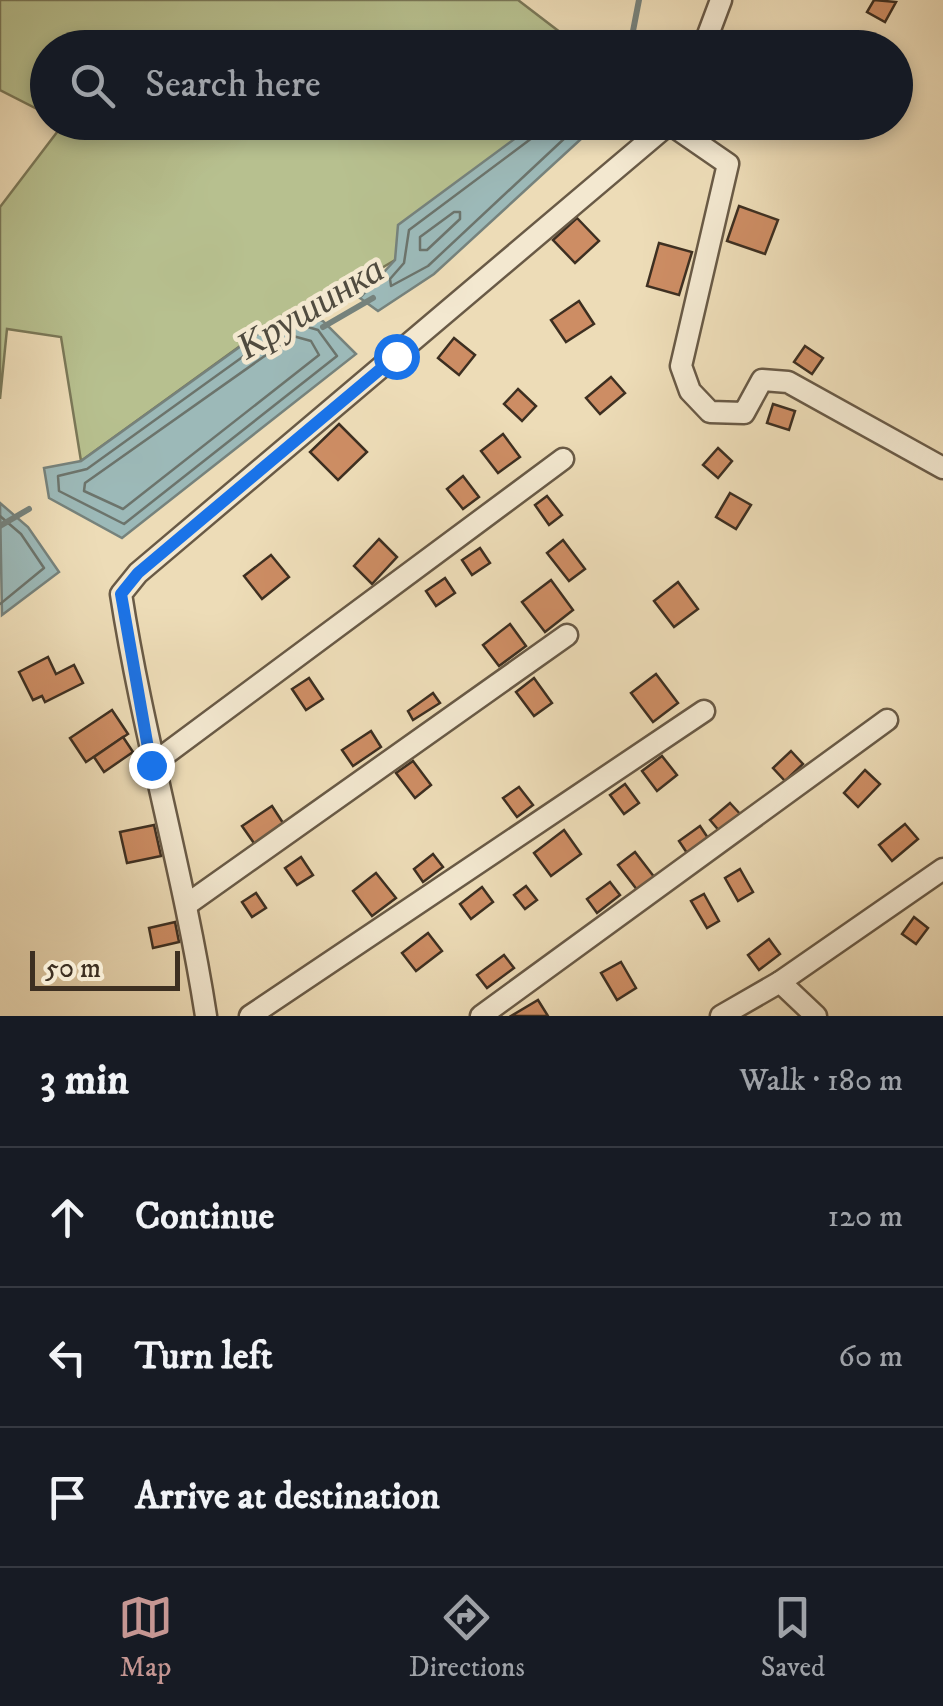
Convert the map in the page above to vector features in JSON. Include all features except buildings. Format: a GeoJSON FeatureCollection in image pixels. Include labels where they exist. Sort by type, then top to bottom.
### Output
{"type":"FeatureCollection","features":[{"type":"Feature","properties":{"kind":"street"},"geometry":{"type":"LineString","coordinates":[[710,30],[721,0]]}},
{"type":"Feature","properties":{"kind":"street"},"geometry":{"type":"LineString","coordinates":[[206,1016],[188,902],[151,765],[121,594],[138,573],[650,140]]}},
{"type":"Feature","properties":{"kind":"street"},"geometry":{"type":"LineString","coordinates":[[694,140],[728,164],[681,366],[690,391],[710,412],[744,412],[762,380],[788,382],[943,468]]}},
{"type":"Feature","properties":{"kind":"street"},"geometry":{"type":"LineString","coordinates":[[151,765],[562,459]]}},
{"type":"Feature","properties":{"kind":"street"},"geometry":{"type":"LineString","coordinates":[[188,902],[567,635]]}},
{"type":"Feature","properties":{"kind":"street"},"geometry":{"type":"LineString","coordinates":[[250,1016],[704,712]]}},
{"type":"Feature","properties":{"kind":"street"},"geometry":{"type":"LineString","coordinates":[[480,1016],[886,720]]}},
{"type":"Feature","properties":{"kind":"street"},"geometry":{"type":"LineString","coordinates":[[721,1016],[780,982],[943,868]]}},
{"type":"Feature","properties":{"kind":"street"},"geometry":{"type":"LineString","coordinates":[[780,982],[816,1016]]}},
{"type":"Feature","properties":{"kind":"green space"},"geometry":{"type":"Polygon","coordinates":[[[0,0],[518,0],[557,30],[30,30],[30,105],[0,90],[0,0]]]}},
{"type":"Feature","properties":{"kind":"green space"},"geometry":{"type":"Polygon","coordinates":[[[51,140],[519,140],[395,260],[343,291],[290,310],[81,461],[61,337],[7,329],[0,399],[0,207],[51,140]]]}},
{"type":"Feature","properties":{"kind":"water"},"geometry":{"type":"Polygon","coordinates":[[[513,140],[580,140],[434,274],[378,311],[360,298],[395,260],[398,225],[513,140]]]}},
{"type":"Feature","properties":{"kind":"water"},"geometry":{"type":"Polygon","coordinates":[[[291,310],[323,321],[356,354],[122,538],[49,498],[44,468],[81,461],[291,310]]]}},
{"type":"Feature","properties":{"kind":"water"},"geometry":{"type":"Polygon","coordinates":[[[0,503],[28,527],[59,572],[2,615],[0,503]]]}},
{"type":"Feature","properties":{"kind":"waterway","name":"Крушинка"},"geometry":{"type":"LineString","coordinates":[[633,30],[639,0]]}},
{"type":"Feature","properties":{"kind":"waterway","name":"Крушинка"},"geometry":{"type":"LineString","coordinates":[[323,327],[373,298]]}},
{"type":"Feature","properties":{"kind":"waterway","name":"Крушинка"},"geometry":{"type":"LineString","coordinates":[[0,526],[29,509]]}},
{"type":"Feature","properties":{"kind":"route"},"geometry":{"type":"LineString","coordinates":[[151,765],[121,594],[138,573],[396,356]]}}]}
